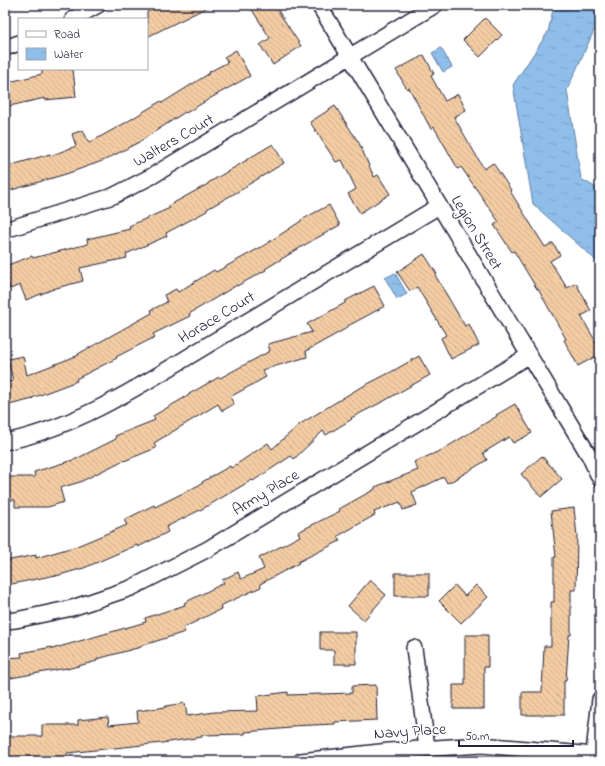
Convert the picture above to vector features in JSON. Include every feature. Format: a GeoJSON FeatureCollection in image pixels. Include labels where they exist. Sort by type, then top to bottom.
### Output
{"type":"FeatureCollection","features":[{"type":"Feature","properties":{"kind":"street"},"geometry":{"type":"LineString","coordinates":[[75,18],[98,5]]}},
{"type":"Feature","properties":{"kind":"street","name":"Legion Street"},"geometry":{"type":"LineString","coordinates":[[319,5],[528,356],[590,457],[600,479]]}},
{"type":"Feature","properties":{"kind":"street","name":"Walters Court"},"geometry":{"type":"LineString","coordinates":[[5,230],[113,196],[152,176],[435,5]]}},
{"type":"Feature","properties":{"kind":"street"},"geometry":{"type":"LineString","coordinates":[[5,48],[18,43]]}},
{"type":"Feature","properties":{"kind":"street","name":"Horace Court"},"geometry":{"type":"LineString","coordinates":[[5,442],[21,439],[69,422],[127,393],[439,206]]}},
{"type":"Feature","properties":{"kind":"street","name":"Army Place"},"geometry":{"type":"LineString","coordinates":[[5,621],[72,608],[131,588],[208,549],[528,356]]}},
{"type":"Feature","properties":{"kind":"street"},"geometry":{"type":"LineString","coordinates":[[414,648],[427,748]]}},
{"type":"Feature","properties":{"kind":"street"},"geometry":{"type":"LineString","coordinates":[[594,758],[600,699]]}},
{"type":"Feature","properties":{"kind":"street","name":"Navy Place"},"geometry":{"type":"LineString","coordinates":[[301,761],[389,751],[482,745],[594,758]]}},
{"type":"Feature","properties":{"kind":"water"},"geometry":{"type":"Polygon","coordinates":[[[554,5],[594,5],[597,24],[567,90],[581,179],[600,190],[600,264],[533,204],[513,85],[548,32],[554,5]]]}},
{"type":"Feature","properties":{"kind":"water"},"geometry":{"type":"Polygon","coordinates":[[[441,48],[452,67],[443,72],[432,53],[441,48]]]}},
{"type":"Feature","properties":{"kind":"water"},"geometry":{"type":"Polygon","coordinates":[[[395,273],[407,294],[397,299],[385,278],[395,273]]]}},
{"type":"Feature","properties":{"kind":"building"},"geometry":{"type":"Polygon","coordinates":[[[160,5],[212,5],[148,37],[147,12],[160,5]]]}},
{"type":"Feature","properties":{"kind":"building"},"geometry":{"type":"Polygon","coordinates":[[[249,5],[275,5],[301,46],[273,65],[260,45],[270,38],[249,5]]]}},
{"type":"Feature","properties":{"kind":"building"},"geometry":{"type":"Polygon","coordinates":[[[485,18],[502,35],[480,57],[463,40],[485,18]]]}},
{"type":"Feature","properties":{"kind":"building"},"geometry":{"type":"Polygon","coordinates":[[[236,50],[250,76],[186,113],[185,112],[139,142],[105,160],[66,174],[5,192],[5,167],[50,154],[50,156],[76,146],[72,134],[83,130],[89,143],[161,101],[162,103],[210,73],[209,72],[228,62],[224,57],[236,50]]]}},
{"type":"Feature","properties":{"kind":"building"},"geometry":{"type":"Polygon","coordinates":[[[424,55],[434,74],[431,76],[445,101],[458,94],[466,110],[454,117],[484,169],[493,163],[545,247],[553,243],[560,255],[550,261],[567,288],[576,283],[591,311],[581,316],[600,349],[600,354],[578,366],[564,340],[566,339],[538,289],[514,251],[512,252],[494,225],[499,222],[461,167],[458,169],[434,127],[431,129],[409,88],[407,89],[396,70],[424,55]]]}},
{"type":"Feature","properties":{"kind":"building"},"geometry":{"type":"Polygon","coordinates":[[[42,70],[73,70],[76,97],[45,100],[45,98],[5,107],[5,83],[42,74],[42,70]]]}},
{"type":"Feature","properties":{"kind":"building"},"geometry":{"type":"Polygon","coordinates":[[[335,106],[359,143],[374,177],[378,175],[390,194],[360,213],[348,194],[356,189],[342,160],[336,162],[310,122],[335,106]]]}},
{"type":"Feature","properties":{"kind":"building"},"geometry":{"type":"Polygon","coordinates":[[[273,144],[284,163],[207,209],[207,211],[166,233],[167,236],[126,254],[127,258],[80,268],[83,281],[56,288],[26,300],[20,285],[10,289],[5,276],[5,266],[32,256],[33,258],[88,244],[87,239],[130,229],[129,226],[170,208],[168,206],[208,184],[273,144]]]}},
{"type":"Feature","properties":{"kind":"building"},"geometry":{"type":"Polygon","coordinates":[[[329,205],[340,225],[189,314],[190,316],[153,334],[155,337],[76,379],[77,381],[32,398],[33,399],[5,406],[5,383],[13,381],[8,359],[23,356],[27,375],[79,355],[78,354],[152,313],[151,310],[167,302],[164,295],[176,289],[178,292],[214,270],[216,272],[263,246],[301,220],[329,205]]]}},
{"type":"Feature","properties":{"kind":"building"},"geometry":{"type":"Polygon","coordinates":[[[424,254],[437,274],[435,275],[465,326],[469,324],[479,345],[451,359],[441,338],[446,335],[417,287],[410,291],[397,272],[424,254]]]}},
{"type":"Feature","properties":{"kind":"building"},"geometry":{"type":"Polygon","coordinates":[[[374,286],[385,306],[306,351],[307,357],[262,370],[266,377],[230,397],[234,404],[222,411],[218,404],[154,443],[156,448],[124,460],[80,482],[60,488],[64,502],[48,507],[15,507],[15,500],[5,500],[5,477],[35,477],[34,472],[76,459],[116,439],[115,436],[155,420],[153,416],[189,394],[270,351],[268,344],[312,332],[307,324],[345,303],[345,301],[374,286]]]}},
{"type":"Feature","properties":{"kind":"building"},"geometry":{"type":"Polygon","coordinates":[[[419,356],[430,375],[351,418],[352,419],[326,435],[323,431],[294,459],[291,456],[253,481],[252,480],[204,508],[166,527],[168,532],[138,547],[137,545],[84,568],[56,576],[7,585],[5,561],[36,555],[36,558],[77,546],[127,525],[124,520],[154,505],[155,507],[203,483],[202,482],[230,466],[231,468],[268,443],[272,449],[300,424],[356,390],[419,356]]]}},
{"type":"Feature","properties":{"kind":"building"},"geometry":{"type":"Polygon","coordinates":[[[515,404],[532,433],[513,443],[509,437],[483,453],[487,460],[458,478],[447,483],[444,477],[412,492],[417,505],[403,510],[400,502],[374,512],[375,515],[338,536],[340,541],[298,562],[299,563],[260,584],[261,587],[220,606],[221,609],[183,628],[185,632],[141,647],[97,659],[97,661],[67,669],[5,679],[5,658],[22,657],[21,653],[52,647],[52,649],[146,622],[145,618],[185,605],[184,603],[224,583],[222,580],[238,572],[241,579],[264,569],[259,558],[300,536],[298,532],[340,511],[339,509],[375,489],[375,487],[418,470],[414,462],[442,450],[515,404]]]}},
{"type":"Feature","properties":{"kind":"building"},"geometry":{"type":"Polygon","coordinates":[[[542,456],[562,479],[541,497],[521,474],[542,456]]]}},
{"type":"Feature","properties":{"kind":"building"},"geometry":{"type":"Polygon","coordinates":[[[574,508],[577,536],[576,590],[571,590],[571,635],[569,635],[566,681],[564,681],[564,715],[522,715],[522,692],[542,692],[544,646],[551,646],[551,602],[554,602],[554,557],[556,557],[551,511],[574,508]]]}},
{"type":"Feature","properties":{"kind":"building"},"geometry":{"type":"Polygon","coordinates":[[[395,573],[429,573],[429,596],[395,596],[395,573]]]}},
{"type":"Feature","properties":{"kind":"building"},"geometry":{"type":"Polygon","coordinates":[[[370,580],[386,595],[364,620],[348,606],[370,580]]]}},
{"type":"Feature","properties":{"kind":"building"},"geometry":{"type":"Polygon","coordinates":[[[455,585],[465,596],[476,585],[488,597],[461,623],[439,601],[455,585]]]}},
{"type":"Feature","properties":{"kind":"building"},"geometry":{"type":"Polygon","coordinates":[[[320,632],[356,632],[356,664],[334,664],[334,650],[320,650],[320,632]]]}},
{"type":"Feature","properties":{"kind":"building"},"geometry":{"type":"Polygon","coordinates":[[[465,635],[488,635],[488,667],[484,667],[484,709],[453,709],[453,685],[465,685],[465,635]]]}},
{"type":"Feature","properties":{"kind":"building"},"geometry":{"type":"Polygon","coordinates":[[[376,685],[377,720],[291,726],[291,728],[245,732],[245,734],[202,735],[202,737],[162,743],[67,753],[67,757],[28,757],[28,760],[5,760],[5,736],[42,736],[42,725],[78,725],[78,720],[108,717],[109,725],[138,722],[137,711],[185,703],[187,716],[215,712],[258,711],[257,696],[288,692],[288,695],[352,693],[352,686],[376,685]]]}}]}
